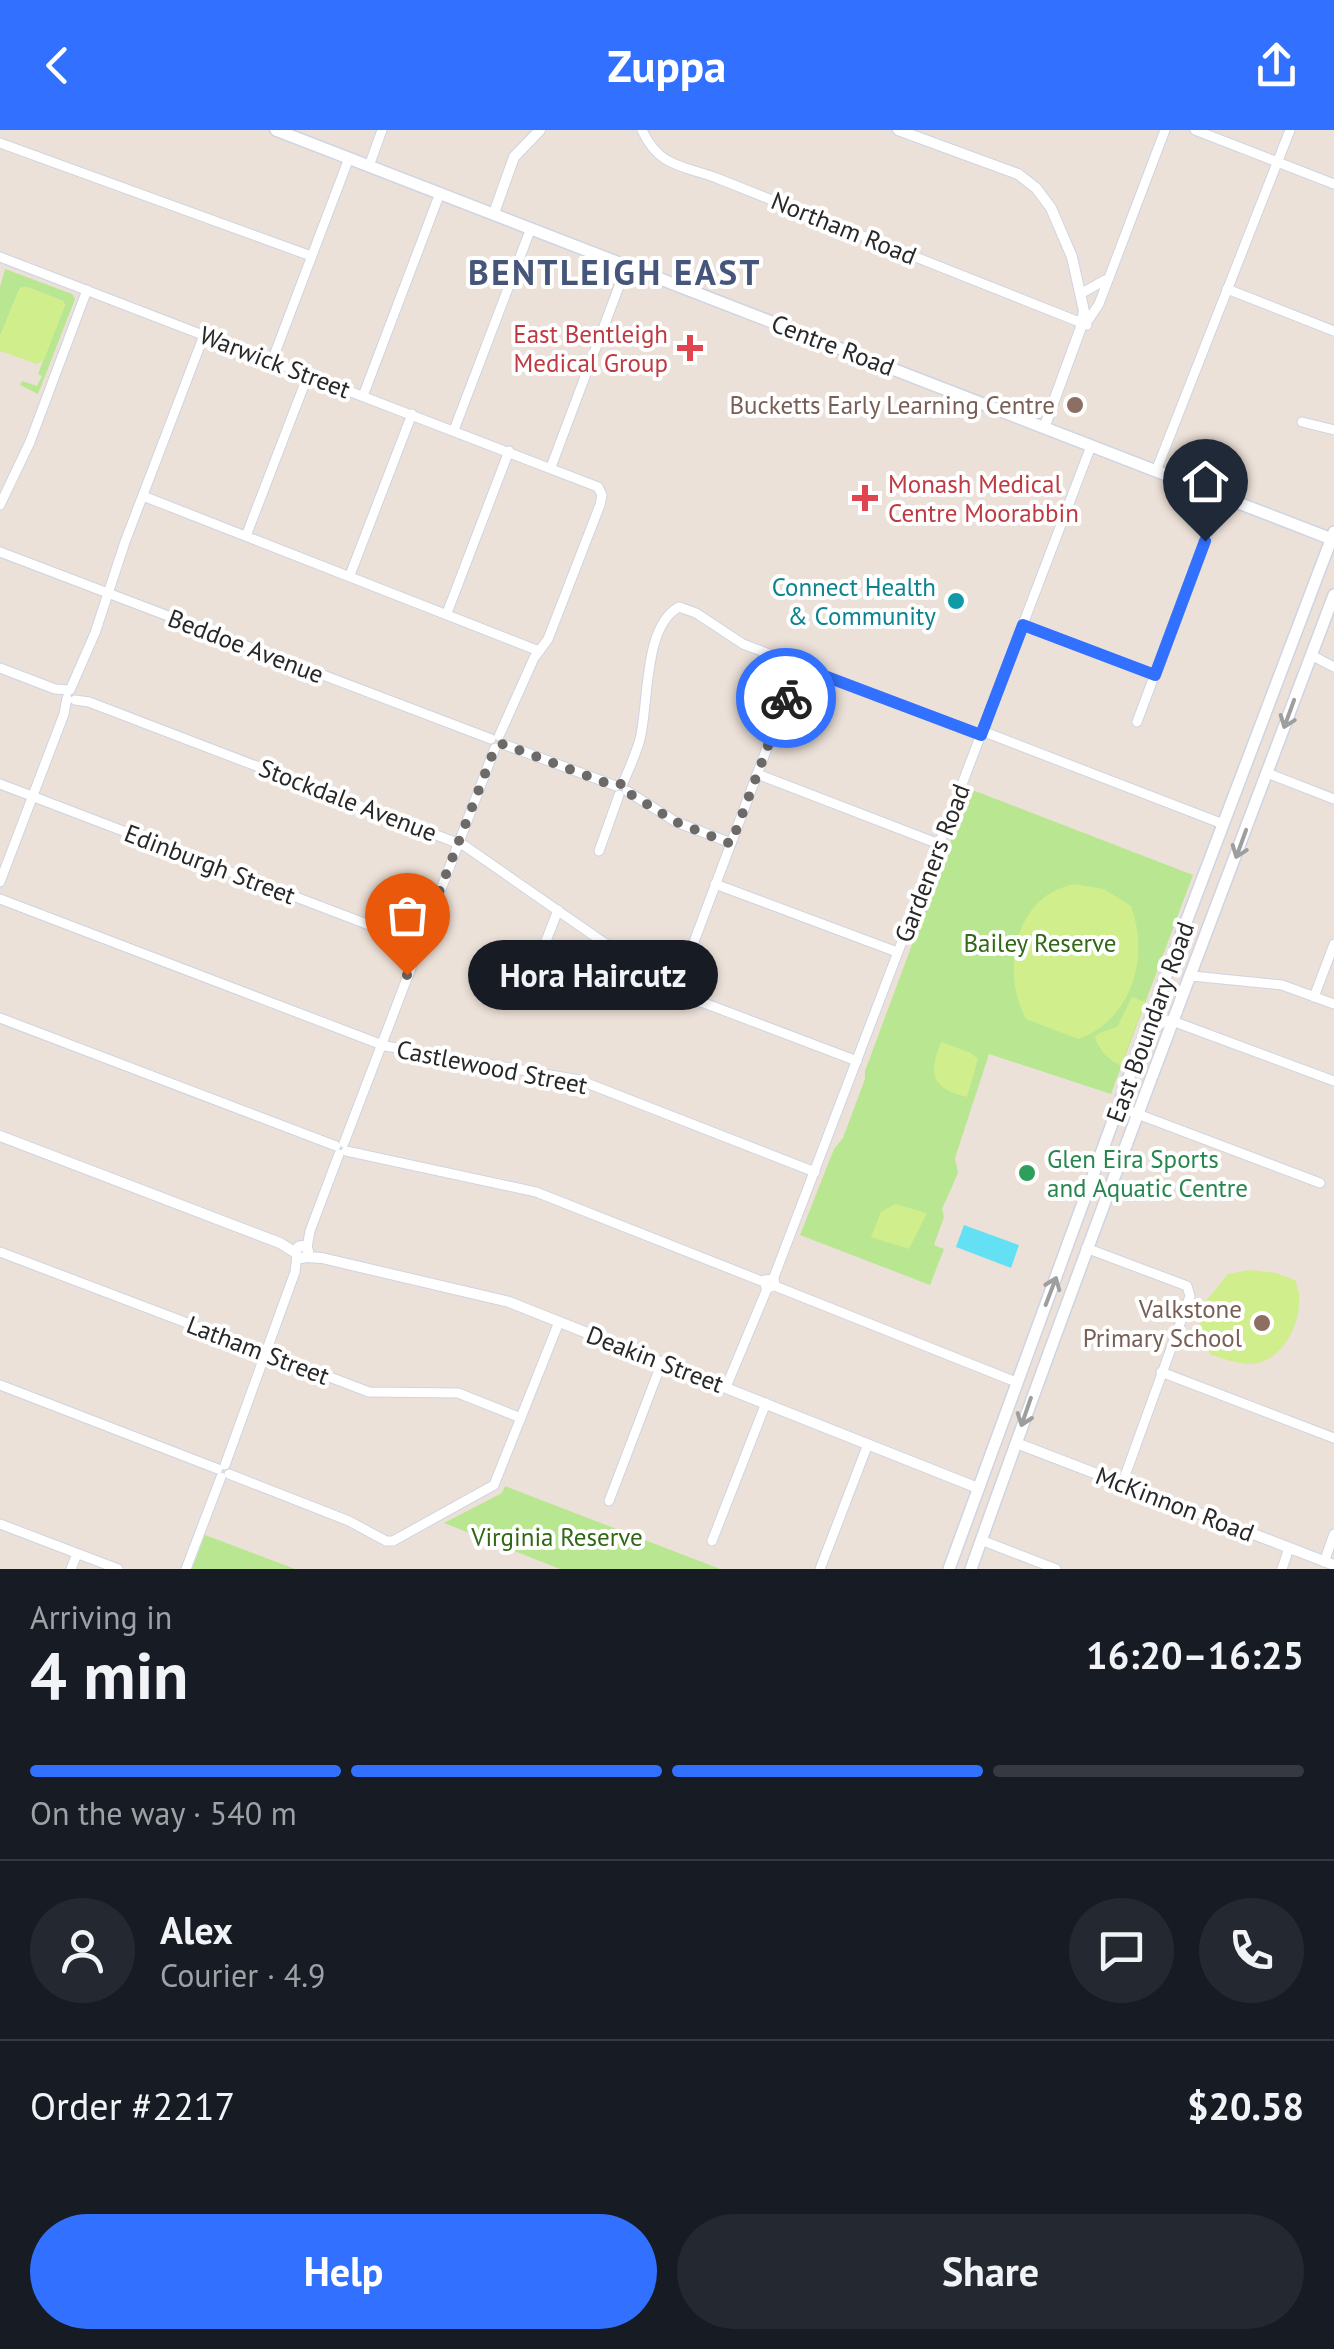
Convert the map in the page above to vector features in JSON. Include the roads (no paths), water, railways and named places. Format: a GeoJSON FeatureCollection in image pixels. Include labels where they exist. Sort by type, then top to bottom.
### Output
{"type":"FeatureCollection","features":[{"type":"Feature","properties":{"kind":"main road","name":"Centre Road"},"geometry":{"type":"LineString","coordinates":[[276,130],[1333,537]]}},
{"type":"Feature","properties":{"kind":"main road","name":"East Boundary Road"},"geometry":{"type":"LineString","coordinates":[[949,1569],[1223,824],[1333,537]]}},
{"type":"Feature","properties":{"kind":"main road","name":"East Boundary Road"},"geometry":{"type":"LineString","coordinates":[[970,1569],[1086,1248],[1334,595]]}},
{"type":"Feature","properties":{"kind":"main road"},"geometry":{"type":"LineString","coordinates":[[1284,667],[1295,655],[1311,655]]}},
{"type":"Feature","properties":{"kind":"main road"},"geometry":{"type":"LineString","coordinates":[[985,1470],[1004,1448],[1016,1443]]}},
{"type":"Feature","properties":{"kind":"main road"},"geometry":{"type":"LineString","coordinates":[[985,1470],[1004,1473]]}},
{"type":"Feature","properties":{"kind":"street"},"geometry":{"type":"LineString","coordinates":[[369,166],[382,130]]}},
{"type":"Feature","properties":{"kind":"street","name":"Northam Road"},"geometry":{"type":"LineString","coordinates":[[642,130],[653,152],[664,160],[1085,322]]}},
{"type":"Feature","properties":{"kind":"street"},"geometry":{"type":"LineString","coordinates":[[898,130],[1008,170],[1030,182],[1051,208],[1086,293]]}},
{"type":"Feature","properties":{"kind":"street"},"geometry":{"type":"LineString","coordinates":[[917,130],[1011,166],[1041,186],[1060,217],[1086,293],[1085,322],[1044,428]]}},
{"type":"Feature","properties":{"kind":"street"},"geometry":{"type":"LineString","coordinates":[[1085,322],[1095,312],[1165,130]]}},
{"type":"Feature","properties":{"kind":"street"},"geometry":{"type":"LineString","coordinates":[[1195,130],[1334,184]]}},
{"type":"Feature","properties":{"kind":"street"},"geometry":{"type":"LineString","coordinates":[[1156,471],[1290,130]]}},
{"type":"Feature","properties":{"kind":"street"},"geometry":{"type":"LineString","coordinates":[[494,213],[514,157],[542,131]]}},
{"type":"Feature","properties":{"kind":"street"},"geometry":{"type":"LineString","coordinates":[[0,142],[311,256]]}},
{"type":"Feature","properties":{"kind":"street"},"geometry":{"type":"LineString","coordinates":[[272,360],[350,158]]}},
{"type":"Feature","properties":{"kind":"street"},"geometry":{"type":"LineString","coordinates":[[363,396],[440,193]]}},
{"type":"Feature","properties":{"kind":"street"},"geometry":{"type":"LineString","coordinates":[[454,430],[531,228]]}},
{"type":"Feature","properties":{"kind":"street","name":"Warwick Street"},"geometry":{"type":"LineString","coordinates":[[0,257],[595,485],[602,495],[548,639],[539,650]]}},
{"type":"Feature","properties":{"kind":"street"},"geometry":{"type":"LineString","coordinates":[[550,467],[627,265]]}},
{"type":"Feature","properties":{"kind":"street"},"geometry":{"type":"LineString","coordinates":[[1086,293],[1106,278]]}},
{"type":"Feature","properties":{"kind":"street"},"geometry":{"type":"LineString","coordinates":[[1228,289],[1334,331]]}},
{"type":"Feature","properties":{"kind":"street"},"geometry":{"type":"LineString","coordinates":[[0,505],[30,442],[87,290]]}},
{"type":"Feature","properties":{"kind":"street"},"geometry":{"type":"LineString","coordinates":[[1086,293],[1101,290]]}},
{"type":"Feature","properties":{"kind":"street"},"geometry":{"type":"LineString","coordinates":[[0,882],[204,335]]}},
{"type":"Feature","properties":{"kind":"street"},"geometry":{"type":"LineString","coordinates":[[246,536],[308,375]]}},
{"type":"Feature","properties":{"kind":"street"},"geometry":{"type":"LineString","coordinates":[[350,575],[412,414]]}},
{"type":"Feature","properties":{"kind":"street"},"geometry":{"type":"LineString","coordinates":[[1302,422],[1334,430]]}},
{"type":"Feature","properties":{"kind":"street","name":"Gardeners Road"},"geometry":{"type":"LineString","coordinates":[[726,1387],[815,1172],[1091,446]]}},
{"type":"Feature","properties":{"kind":"street"},"geometry":{"type":"LineString","coordinates":[[447,613],[509,451]]}},
{"type":"Feature","properties":{"kind":"street"},"geometry":{"type":"LineString","coordinates":[[143,496],[539,650],[458,842],[186,1569]]}},
{"type":"Feature","properties":{"kind":"street"},"geometry":{"type":"LineString","coordinates":[[1137,722],[1222,496]]}},
{"type":"Feature","properties":{"kind":"street","name":"Beddoe Avenue"},"geometry":{"type":"LineString","coordinates":[[0,552],[621,789],[676,822],[731,844]]}},
{"type":"Feature","properties":{"kind":"street"},"geometry":{"type":"LineString","coordinates":[[599,851],[640,738],[652,653],[671,611],[686,608],[743,644],[1223,824]]}},
{"type":"Feature","properties":{"kind":"street"},"geometry":{"type":"LineString","coordinates":[[1023,625],[1155,675]]}},
{"type":"Feature","properties":{"kind":"street"},"geometry":{"type":"LineString","coordinates":[[1311,655],[1329,666]]}},
{"type":"Feature","properties":{"kind":"street"},"geometry":{"type":"LineString","coordinates":[[674,992],[798,666]]}},
{"type":"Feature","properties":{"kind":"street"},"geometry":{"type":"LineString","coordinates":[[1306,670],[1329,666]]}},
{"type":"Feature","properties":{"kind":"street","name":"Stockdale Avenue"},"geometry":{"type":"LineString","coordinates":[[0,668],[458,842],[674,992],[856,1061]]}},
{"type":"Feature","properties":{"kind":"street"},"geometry":{"type":"LineString","coordinates":[[1268,772],[1334,799]]}},
{"type":"Feature","properties":{"kind":"street"},"geometry":{"type":"LineString","coordinates":[[757,774],[939,844]]}},
{"type":"Feature","properties":{"kind":"street","name":"Edinburgh Street"},"geometry":{"type":"LineString","coordinates":[[0,784],[419,944]]}},
{"type":"Feature","properties":{"kind":"street"},"geometry":{"type":"LineString","coordinates":[[716,884],[898,952]]}},
{"type":"Feature","properties":{"kind":"street","name":"Castlewood Street"},"geometry":{"type":"LineString","coordinates":[[0,899],[381,1044],[582,1080],[815,1172]]}},
{"type":"Feature","properties":{"kind":"street"},"geometry":{"type":"LineString","coordinates":[[525,996],[558,910]]}},
{"type":"Feature","properties":{"kind":"street"},"geometry":{"type":"LineString","coordinates":[[1314,997],[1334,944]]}},
{"type":"Feature","properties":{"kind":"street"},"geometry":{"type":"LineString","coordinates":[[1192,976],[1282,985],[1334,1004]]}},
{"type":"Feature","properties":{"kind":"street"},"geometry":{"type":"LineString","coordinates":[[0,1018],[341,1149],[536,1192],[1016,1382]]}},
{"type":"Feature","properties":{"kind":"street"},"geometry":{"type":"LineString","coordinates":[[1147,1034],[1166,1020],[1175,1022],[1334,1081]]}},
{"type":"Feature","properties":{"kind":"street"},"geometry":{"type":"LineString","coordinates":[[1119,1107],[1320,1183]]}},
{"type":"Feature","properties":{"kind":"street","name":"Deakin Street"},"geometry":{"type":"LineString","coordinates":[[0,1136],[302,1252],[489,1296],[978,1488]]}},
{"type":"Feature","properties":{"kind":"street"},"geometry":{"type":"LineString","coordinates":[[1086,1248],[1187,1286],[1190,1296],[1122,1484]]}},
{"type":"Feature","properties":{"kind":"street","name":"Latham Street"},"geometry":{"type":"LineString","coordinates":[[0,1252],[369,1392],[458,1394],[521,1418]]}},
{"type":"Feature","properties":{"kind":"street"},"geometry":{"type":"LineString","coordinates":[[0,1386],[393,1541],[489,1489],[497,1479],[559,1322]]}},
{"type":"Feature","properties":{"kind":"street"},"geometry":{"type":"LineString","coordinates":[[608,1500],[662,1362]]}},
{"type":"Feature","properties":{"kind":"street"},"geometry":{"type":"LineString","coordinates":[[1161,1372],[1334,1438]]}},
{"type":"Feature","properties":{"kind":"street"},"geometry":{"type":"LineString","coordinates":[[712,1541],[766,1403]]}},
{"type":"Feature","properties":{"kind":"street","name":"McKinnon Road"},"geometry":{"type":"LineString","coordinates":[[1016,1443],[1329,1563]]}},
{"type":"Feature","properties":{"kind":"street"},"geometry":{"type":"LineString","coordinates":[[820,1569],[868,1444]]}},
{"type":"Feature","properties":{"kind":"street"},"geometry":{"type":"LineString","coordinates":[[0,1524],[118,1569]]}},
{"type":"Feature","properties":{"kind":"street"},"geometry":{"type":"LineString","coordinates":[[1329,1563],[1334,1534]]}},
{"type":"Feature","properties":{"kind":"street"},"geometry":{"type":"LineString","coordinates":[[981,1540],[1056,1569]]}},
{"type":"Feature","properties":{"kind":"street"},"geometry":{"type":"LineString","coordinates":[[1282,1569],[1290,1548]]}},
{"type":"Feature","properties":{"kind":"street"},"geometry":{"type":"LineString","coordinates":[[71,1569],[77,1554]]}},
{"type":"Feature","properties":{"kind":"water"},"geometry":{"type":"Polygon","coordinates":[[[964,1225],[1019,1245],[1011,1268],[956,1247],[964,1225]]]}},
{"type":"Feature","properties":{"kind":"place","name":"East Bentleigh Medical Group"},"geometry":{"type":"Point","coordinates":[690,348]}},
{"type":"Feature","properties":{"kind":"place","name":"Bucketts Early Learning Centre"},"geometry":{"type":"Point","coordinates":[1075,405]}},
{"type":"Feature","properties":{"kind":"place","name":"Monash Medical Centre Moorabbin"},"geometry":{"type":"Point","coordinates":[865,498]}},
{"type":"Feature","properties":{"kind":"place","name":"Connect Health & Community"},"geometry":{"type":"Point","coordinates":[956,601]}},
{"type":"Feature","properties":{"kind":"place","name":"Hora Haircutz"},"geometry":{"type":"Point","coordinates":[407,975]}},
{"type":"Feature","properties":{"kind":"place","name":"Glen Eira Sports and Aquatic Centre"},"geometry":{"type":"Point","coordinates":[1027,1173]}},
{"type":"Feature","properties":{"kind":"place","name":"Valkstone Primary School"},"geometry":{"type":"Point","coordinates":[1262,1323]}},
{"type":"Feature","properties":{"kind":"district","name":"BENTLEIGH EAST"},"geometry":{"type":"Point","coordinates":[615,273]}},
{"type":"Feature","properties":{"kind":"park label","name":"Bailey Reserve"},"geometry":{"type":"Point","coordinates":[1040,943]}},
{"type":"Feature","properties":{"kind":"park label","name":"Virginia Reserve"},"geometry":{"type":"Point","coordinates":[557,1537]}}]}
